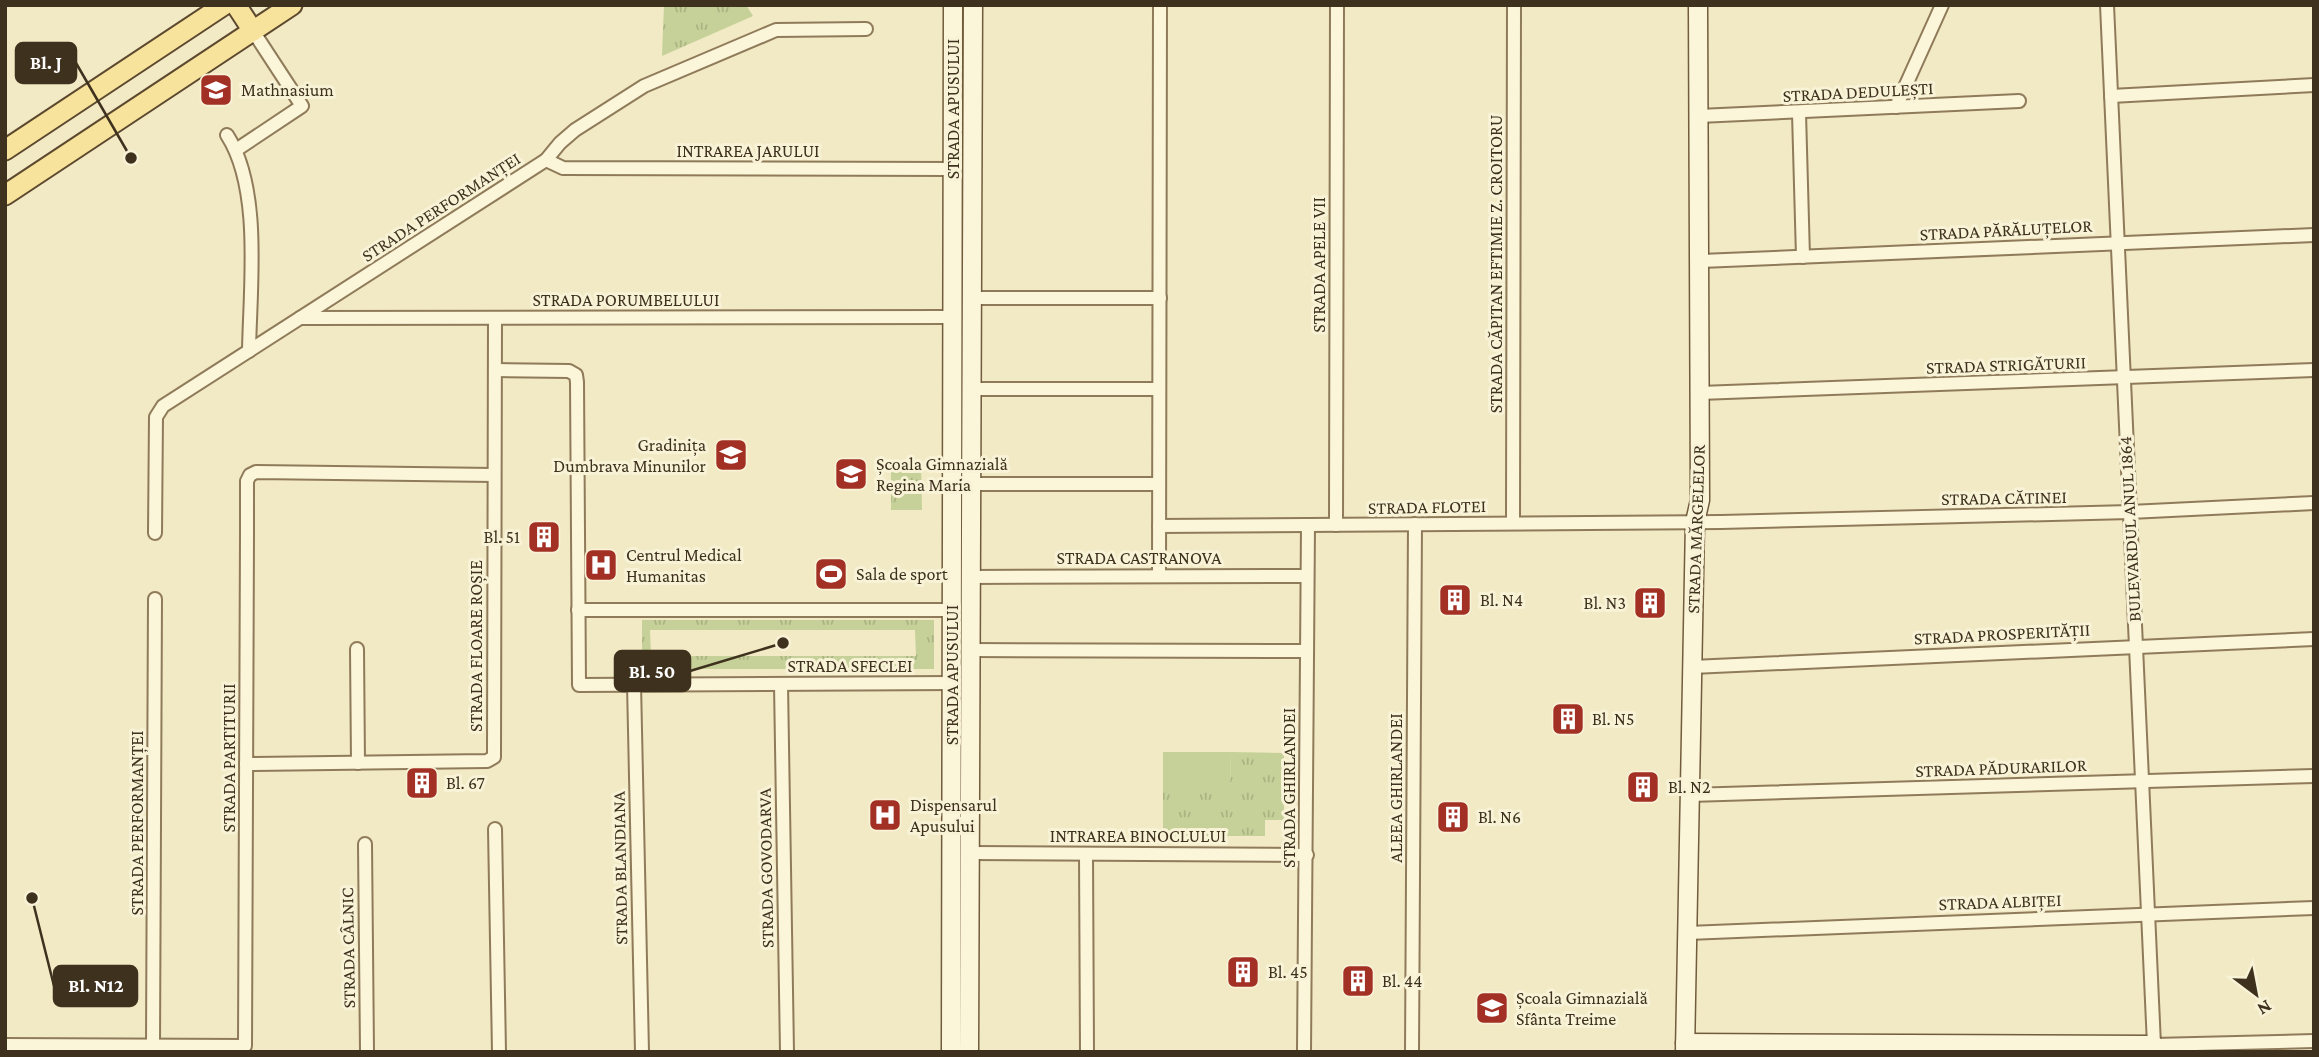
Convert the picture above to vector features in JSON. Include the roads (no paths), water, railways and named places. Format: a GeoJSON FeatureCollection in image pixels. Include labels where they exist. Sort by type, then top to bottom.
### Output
{"type":"FeatureCollection","features":[{"type":"Feature","properties":{"kind":"main road"},"geometry":{"type":"LineString","coordinates":[[5,150],[224,5]]}},
{"type":"Feature","properties":{"kind":"main road"},"geometry":{"type":"LineString","coordinates":[[236,5],[253,31]]}},
{"type":"Feature","properties":{"kind":"main road"},"geometry":{"type":"LineString","coordinates":[[5,195],[292,5]]}},
{"type":"Feature","properties":{"kind":"main road","name":"STRADA APUSULUI"},"geometry":{"type":"LineString","coordinates":[[953,5],[952,610],[961,650]]}},
{"type":"Feature","properties":{"kind":"main road","name":"STRADA APUSULUI"},"geometry":{"type":"LineString","coordinates":[[969,1052],[961,853],[961,650],[971,577],[973,5]]}},
{"type":"Feature","properties":{"kind":"main road","name":"STRADA MĂRGELELOR"},"geometry":{"type":"LineString","coordinates":[[1685,1048],[1695,522],[1700,500],[1698,5]]}},
{"type":"Feature","properties":{"kind":"main road"},"geometry":{"type":"LineString","coordinates":[[953,298],[972,298]]}},
{"type":"Feature","properties":{"kind":"main road"},"geometry":{"type":"LineString","coordinates":[[953,389],[971,389]]}},
{"type":"Feature","properties":{"kind":"main road","name":"STRADA APUSULUI"},"geometry":{"type":"LineString","coordinates":[[951,1052],[961,853]]}},
{"type":"Feature","properties":{"kind":"main road"},"geometry":{"type":"LineString","coordinates":[[1685,1048],[2154,1048]]}},
{"type":"Feature","properties":{"kind":"street","name":"STRADA CASTRANOVA"},"geometry":{"type":"LineString","coordinates":[[1159,576],[1160,5]]}},
{"type":"Feature","properties":{"kind":"street","name":"STRADA APELE VII"},"geometry":{"type":"LineString","coordinates":[[1336,525],[1337,5]]}},
{"type":"Feature","properties":{"kind":"street","name":"STRADA CĂPITAN EFTIMIE Z. CROITORU"},"geometry":{"type":"LineString","coordinates":[[1513,523],[1514,5]]}},
{"type":"Feature","properties":{"kind":"street"},"geometry":{"type":"LineString","coordinates":[[1896,107],[1942,5]]}},
{"type":"Feature","properties":{"kind":"street","name":"BULEVARDUL ANUL 1864"},"geometry":{"type":"LineString","coordinates":[[2107,5],[2154,1048]]}},
{"type":"Feature","properties":{"kind":"street","name":"STRADA PERFORMANȚEI"},"geometry":{"type":"LineString","coordinates":[[155,533],[157,412],[163,406],[545,160],[560,142],[575,130],[644,86],[783,28],[866,29]]}},
{"type":"Feature","properties":{"kind":"street"},"geometry":{"type":"LineString","coordinates":[[236,150],[302,106],[253,31]]}},
{"type":"Feature","properties":{"kind":"street"},"geometry":{"type":"LineString","coordinates":[[2111,96],[2314,85]]}},
{"type":"Feature","properties":{"kind":"street","name":"STRADA DEDULEȘTI"},"geometry":{"type":"LineString","coordinates":[[1699,116],[2019,101]]}},
{"type":"Feature","properties":{"kind":"street"},"geometry":{"type":"LineString","coordinates":[[1799,113],[1803,257]]}},
{"type":"Feature","properties":{"kind":"street"},"geometry":{"type":"LineString","coordinates":[[227,135],[236,150],[251,207],[249,351]]}},
{"type":"Feature","properties":{"kind":"street","name":"INTRAREA JARULUI"},"geometry":{"type":"LineString","coordinates":[[545,160],[563,168],[953,169]]}},
{"type":"Feature","properties":{"kind":"street","name":"STRADA PĂRĂLUȚELOR"},"geometry":{"type":"LineString","coordinates":[[1701,261],[2314,234]]}},
{"type":"Feature","properties":{"kind":"street"},"geometry":{"type":"LineString","coordinates":[[972,298],[1160,298]]}},
{"type":"Feature","properties":{"kind":"street","name":"STRADA PORUMBELULUI"},"geometry":{"type":"LineString","coordinates":[[300,318],[953,317]]}},
{"type":"Feature","properties":{"kind":"street","name":"STRADA FLOARE ROȘIE"},"geometry":{"type":"LineString","coordinates":[[246,764],[487,761],[494,757],[495,318]]}},
{"type":"Feature","properties":{"kind":"street"},"geometry":{"type":"LineString","coordinates":[[495,370],[569,371],[576,375],[578,610],[952,610]]}},
{"type":"Feature","properties":{"kind":"street","name":"STRADA STRIGĂTURII"},"geometry":{"type":"LineString","coordinates":[[1700,393],[2314,370]]}},
{"type":"Feature","properties":{"kind":"street"},"geometry":{"type":"LineString","coordinates":[[971,389],[1159,389]]}},
{"type":"Feature","properties":{"kind":"street","name":"STRADA PARTITURII"},"geometry":{"type":"LineString","coordinates":[[5,1045],[245,1046],[247,481],[250,475],[256,472],[494,475]]}},
{"type":"Feature","properties":{"kind":"street"},"geometry":{"type":"LineString","coordinates":[[971,484],[1159,484]]}},
{"type":"Feature","properties":{"kind":"street","name":"STRADA CĂTINEI"},"geometry":{"type":"LineString","coordinates":[[1695,522],[2130,512],[2314,503]]}},
{"type":"Feature","properties":{"kind":"street","name":"STRADA FLOTEI"},"geometry":{"type":"LineString","coordinates":[[1159,526],[1695,522]]}},
{"type":"Feature","properties":{"kind":"street","name":"ALEEA GHIRLANDEI"},"geometry":{"type":"LineString","coordinates":[[1412,1052],[1415,524]]}},
{"type":"Feature","properties":{"kind":"street","name":"STRADA GHIRLANDEI"},"geometry":{"type":"LineString","coordinates":[[1304,1052],[1308,525]]}},
{"type":"Feature","properties":{"kind":"street","name":"STRADA CASTRANOVA"},"geometry":{"type":"LineString","coordinates":[[971,577],[1307,576]]}},
{"type":"Feature","properties":{"kind":"street","name":"STRADA PERFORMANȚEI"},"geometry":{"type":"LineString","coordinates":[[153,1046],[155,599]]}},
{"type":"Feature","properties":{"kind":"street","name":"STRADA SFECLEI"},"geometry":{"type":"LineString","coordinates":[[578,610],[579,685],[961,684]]}},
{"type":"Feature","properties":{"kind":"street","name":"STRADA PROSPERITĂȚII"},"geometry":{"type":"LineString","coordinates":[[1692,667],[2314,639]]}},
{"type":"Feature","properties":{"kind":"street"},"geometry":{"type":"LineString","coordinates":[[357,649],[358,763]]}},
{"type":"Feature","properties":{"kind":"street","name":"STRADA APUSULUI"},"geometry":{"type":"LineString","coordinates":[[961,650],[1307,651]]}},
{"type":"Feature","properties":{"kind":"street","name":"STRADA BLANDIANA"},"geometry":{"type":"LineString","coordinates":[[634,684],[642,1052]]}},
{"type":"Feature","properties":{"kind":"street","name":"STRADA GOVODARVA"},"geometry":{"type":"LineString","coordinates":[[781,684],[787,1052]]}},
{"type":"Feature","properties":{"kind":"street","name":"STRADA PĂDURARILOR"},"geometry":{"type":"LineString","coordinates":[[1690,796],[2314,776]]}},
{"type":"Feature","properties":{"kind":"street"},"geometry":{"type":"LineString","coordinates":[[495,829],[499,1052]]}},
{"type":"Feature","properties":{"kind":"street","name":"STRADA CÂLNIC"},"geometry":{"type":"LineString","coordinates":[[365,844],[367,1052]]}},
{"type":"Feature","properties":{"kind":"street","name":"INTRAREA BINOCLULUI"},"geometry":{"type":"LineString","coordinates":[[961,853],[1307,855]]}},
{"type":"Feature","properties":{"kind":"street"},"geometry":{"type":"LineString","coordinates":[[1086,854],[1087,1052]]}},
{"type":"Feature","properties":{"kind":"street","name":"STRADA ALBIȚEI"},"geometry":{"type":"LineString","coordinates":[[1688,933],[2314,908]]}},
{"type":"Feature","properties":{"kind":"street"},"geometry":{"type":"LineString","coordinates":[[2154,1048],[2314,1041]]}},
{"type":"Feature","properties":{"kind":"place","name":"Mathnasium"},"geometry":{"type":"Point","coordinates":[216,90]}},
{"type":"Feature","properties":{"kind":"place","name":"Bl. J"},"geometry":{"type":"Point","coordinates":[131,158]}},
{"type":"Feature","properties":{"kind":"place","name":"Gradinița Dumbrava Minunilor"},"geometry":{"type":"Point","coordinates":[731,455]}},
{"type":"Feature","properties":{"kind":"place","name":"Școala Gimnazială Regina Maria"},"geometry":{"type":"Point","coordinates":[851,474]}},
{"type":"Feature","properties":{"kind":"place","name":"Bl. 51"},"geometry":{"type":"Point","coordinates":[544,537]}},
{"type":"Feature","properties":{"kind":"place","name":"Centrul Medical Humanitas"},"geometry":{"type":"Point","coordinates":[601,565]}},
{"type":"Feature","properties":{"kind":"place","name":"Sala de sport"},"geometry":{"type":"Point","coordinates":[831,574]}},
{"type":"Feature","properties":{"kind":"place","name":"Bl. N4"},"geometry":{"type":"Point","coordinates":[1455,600]}},
{"type":"Feature","properties":{"kind":"place","name":"Bl. N3"},"geometry":{"type":"Point","coordinates":[1650,603]}},
{"type":"Feature","properties":{"kind":"place","name":"Bl. 50"},"geometry":{"type":"Point","coordinates":[783,643]}},
{"type":"Feature","properties":{"kind":"place","name":"Bl. N5"},"geometry":{"type":"Point","coordinates":[1568,719]}},
{"type":"Feature","properties":{"kind":"place","name":"Bl. 67"},"geometry":{"type":"Point","coordinates":[422,783]}},
{"type":"Feature","properties":{"kind":"place","name":"Bl. N2"},"geometry":{"type":"Point","coordinates":[1643,787]}},
{"type":"Feature","properties":{"kind":"place","name":"Dispensarul Apusului"},"geometry":{"type":"Point","coordinates":[885,815]}},
{"type":"Feature","properties":{"kind":"place","name":"Bl. N6"},"geometry":{"type":"Point","coordinates":[1453,817]}},
{"type":"Feature","properties":{"kind":"place","name":"Bl. N12"},"geometry":{"type":"Point","coordinates":[32,898]}},
{"type":"Feature","properties":{"kind":"place","name":"Bl. 45"},"geometry":{"type":"Point","coordinates":[1243,972]}},
{"type":"Feature","properties":{"kind":"place","name":"Bl. 44"},"geometry":{"type":"Point","coordinates":[1358,981]}},
{"type":"Feature","properties":{"kind":"place","name":"Școala Gimnazială Sfânta Treime"},"geometry":{"type":"Point","coordinates":[1492,1008]}}]}
